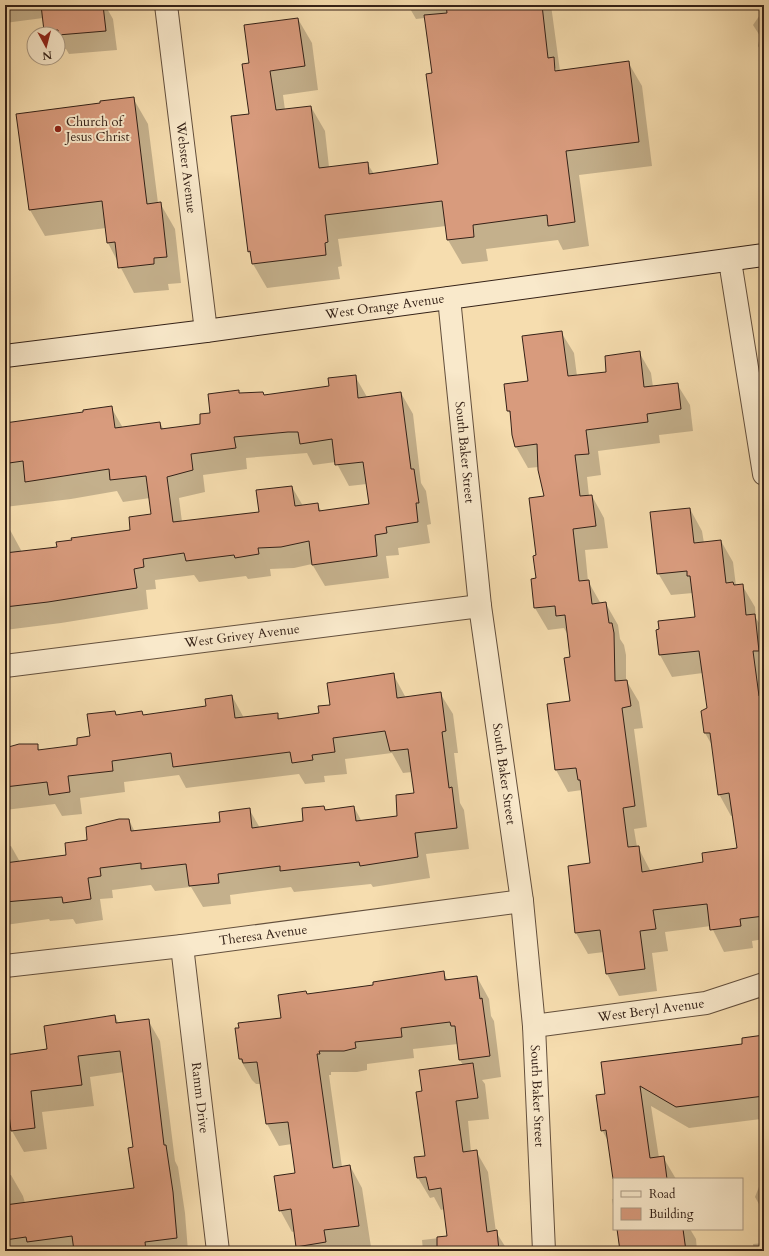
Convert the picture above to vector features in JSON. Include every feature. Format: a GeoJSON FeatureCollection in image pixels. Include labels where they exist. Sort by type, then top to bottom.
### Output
{"type":"FeatureCollection","features":[{"type":"Feature","properties":{"kind":"street","name":"Webster Avenue"},"geometry":{"type":"LineString","coordinates":[[166,5],[206,331]]}},
{"type":"Feature","properties":{"kind":"street","name":"West Orange Avenue"},"geometry":{"type":"LineString","coordinates":[[5,356],[206,331],[764,256]]}},
{"type":"Feature","properties":{"kind":"street"},"geometry":{"type":"LineString","coordinates":[[730,260],[764,474]]}},
{"type":"Feature","properties":{"kind":"street","name":"South Baker Street"},"geometry":{"type":"LineString","coordinates":[[449,298],[480,606],[522,901],[534,1026],[544,1251]]}},
{"type":"Feature","properties":{"kind":"street","name":"West Grivey Avenue"},"geometry":{"type":"LineString","coordinates":[[5,666],[480,606]]}},
{"type":"Feature","properties":{"kind":"street","name":"Theresa Avenue"},"geometry":{"type":"LineString","coordinates":[[5,966],[182,946],[522,901]]}},
{"type":"Feature","properties":{"kind":"street","name":"Ramm Drive"},"geometry":{"type":"LineString","coordinates":[[182,946],[218,1251]]}},
{"type":"Feature","properties":{"kind":"street","name":"West Beryl Avenue"},"geometry":{"type":"LineString","coordinates":[[534,1026],[706,1003],[764,984]]}},
{"type":"Feature","properties":{"kind":"building"},"geometry":{"type":"Polygon","coordinates":[[[41,5],[103,5],[106,31],[66,34],[66,26],[43,26],[41,5]]]}},
{"type":"Feature","properties":{"kind":"building"},"geometry":{"type":"Polygon","coordinates":[[[446,5],[542,5],[548,58],[554,57],[555,71],[629,61],[639,142],[566,151],[575,222],[548,226],[547,215],[473,225],[474,237],[447,240],[442,201],[325,215],[328,242],[325,243],[326,255],[252,264],[250,251],[248,252],[231,116],[249,114],[242,64],[249,63],[244,25],[298,18],[305,66],[270,71],[276,110],[311,106],[319,168],[368,162],[369,174],[438,164],[426,74],[432,73],[424,15],[447,13],[446,5]]]}},
{"type":"Feature","properties":{"kind":"building"},"geometry":{"type":"Polygon","coordinates":[[[134,97],[147,204],[161,202],[167,257],[154,258],[154,264],[118,268],[115,242],[107,243],[102,201],[29,210],[16,114],[134,97]]]}},
{"type":"Feature","properties":{"kind":"building"},"geometry":{"type":"Polygon","coordinates":[[[562,331],[568,376],[606,372],[605,356],[640,351],[644,387],[678,383],[681,409],[647,414],[648,422],[586,430],[589,454],[575,455],[580,496],[592,495],[596,526],[573,529],[579,581],[589,580],[592,604],[606,602],[609,623],[612,623],[614,633],[615,681],[627,680],[631,706],[622,708],[635,806],[623,808],[628,847],[639,846],[642,872],[703,862],[702,853],[737,848],[729,793],[718,795],[710,733],[704,733],[701,711],[707,708],[699,651],[659,655],[656,630],[659,629],[658,621],[695,617],[690,576],[687,576],[687,571],[657,574],[650,512],[690,508],[694,543],[721,540],[726,583],[733,582],[734,585],[743,584],[746,615],[755,614],[759,651],[753,651],[759,696],[764,695],[764,916],[740,919],[741,926],[710,930],[707,904],[653,910],[656,929],[640,931],[645,969],[606,974],[600,930],[575,933],[568,866],[590,863],[580,780],[578,780],[576,768],[555,770],[547,704],[570,701],[564,658],[570,657],[565,615],[556,616],[555,606],[534,608],[531,579],[536,578],[533,556],[536,555],[529,498],[544,496],[538,470],[537,444],[515,447],[512,435],[510,411],[507,411],[504,384],[528,381],[522,336],[562,331]]]}},
{"type":"Feature","properties":{"kind":"building"},"geometry":{"type":"Polygon","coordinates":[[[356,375],[358,398],[401,392],[411,469],[414,469],[419,503],[416,503],[418,522],[386,527],[387,533],[375,535],[377,556],[312,565],[309,541],[281,547],[258,548],[259,554],[235,558],[234,555],[186,561],[184,553],[143,559],[144,567],[134,569],[137,588],[5,607],[5,553],[57,547],[56,542],[72,540],[71,538],[130,530],[129,517],[151,514],[146,476],[110,480],[109,469],[25,482],[23,461],[9,463],[5,448],[5,423],[83,412],[83,410],[112,406],[115,428],[160,422],[161,429],[200,424],[200,414],[210,413],[208,394],[239,390],[239,393],[263,392],[264,395],[329,386],[328,378],[356,375]],[[298,432],[234,437],[236,448],[191,454],[193,470],[167,477],[173,522],[259,512],[256,490],[292,486],[295,506],[318,503],[319,511],[369,504],[363,462],[335,465],[332,439],[300,444],[298,432]]]}},
{"type":"Feature","properties":{"kind":"building"},"geometry":{"type":"Polygon","coordinates":[[[394,673],[397,698],[441,692],[446,731],[442,732],[449,788],[452,787],[457,828],[415,833],[418,857],[360,866],[359,862],[280,871],[280,866],[218,874],[219,883],[189,886],[186,864],[141,869],[141,863],[100,868],[101,876],[88,878],[91,899],[63,903],[62,897],[5,902],[5,863],[66,855],[65,843],[87,840],[86,827],[119,819],[129,819],[131,831],[220,822],[219,812],[250,808],[252,828],[303,821],[302,808],[324,806],[325,810],[354,806],[356,821],[397,816],[396,795],[414,793],[408,749],[390,751],[385,731],[333,738],[335,752],[312,755],[313,760],[292,763],[290,752],[173,767],[171,753],[112,761],[113,771],[68,776],[70,792],[49,795],[47,782],[5,787],[5,748],[19,744],[38,744],[38,750],[77,745],[77,738],[90,736],[87,714],[115,711],[116,715],[142,711],[143,715],[206,706],[205,699],[232,695],[235,718],[278,713],[278,719],[319,713],[318,706],[330,705],[327,683],[394,673]]]}},
{"type":"Feature","properties":{"kind":"building"},"geometry":{"type":"Polygon","coordinates":[[[444,971],[445,980],[477,976],[480,999],[482,998],[490,1056],[459,1060],[455,1026],[451,1026],[450,1022],[401,1028],[402,1037],[355,1042],[356,1048],[344,1051],[319,1051],[320,1054],[317,1054],[333,1168],[350,1165],[359,1226],[324,1230],[326,1242],[296,1247],[291,1209],[279,1211],[274,1176],[295,1173],[288,1122],[266,1124],[257,1062],[243,1063],[242,1059],[239,1059],[235,1028],[239,1028],[238,1023],[281,1018],[278,995],[306,991],[307,994],[373,985],[373,982],[444,971]]]}},
{"type":"Feature","properties":{"kind":"building"},"geometry":{"type":"Polygon","coordinates":[[[115,1015],[116,1023],[149,1019],[164,1145],[166,1145],[173,1192],[177,1238],[145,1242],[146,1251],[74,1251],[72,1236],[27,1242],[26,1237],[5,1240],[5,1205],[134,1188],[128,1148],[133,1147],[120,1051],[78,1056],[82,1085],[31,1091],[35,1128],[11,1131],[5,1081],[5,1055],[47,1049],[44,1026],[115,1015]]]}},
{"type":"Feature","properties":{"kind":"building"},"geometry":{"type":"Polygon","coordinates":[[[764,1035],[764,1096],[676,1107],[640,1086],[650,1158],[664,1156],[667,1178],[613,1179],[606,1130],[601,1131],[596,1095],[605,1094],[601,1062],[742,1044],[742,1038],[764,1035]]]}},
{"type":"Feature","properties":{"kind":"building"},"geometry":{"type":"Polygon","coordinates":[[[473,1063],[478,1098],[456,1101],[463,1152],[477,1150],[487,1232],[497,1230],[499,1251],[437,1251],[437,1237],[447,1236],[441,1188],[429,1190],[426,1177],[417,1178],[414,1157],[425,1156],[416,1092],[422,1091],[419,1070],[473,1063]]]}},
{"type":"Feature","properties":{"kind":"building"},"geometry":{"type":"Polygon","coordinates":[[[617,1230],[683,1230],[686,1251],[620,1251],[617,1230]]]}},
{"type":"Feature","properties":{"kind":"place","name":"Church of Jesus Christ"},"geometry":{"type":"Point","coordinates":[58,129]}}]}
